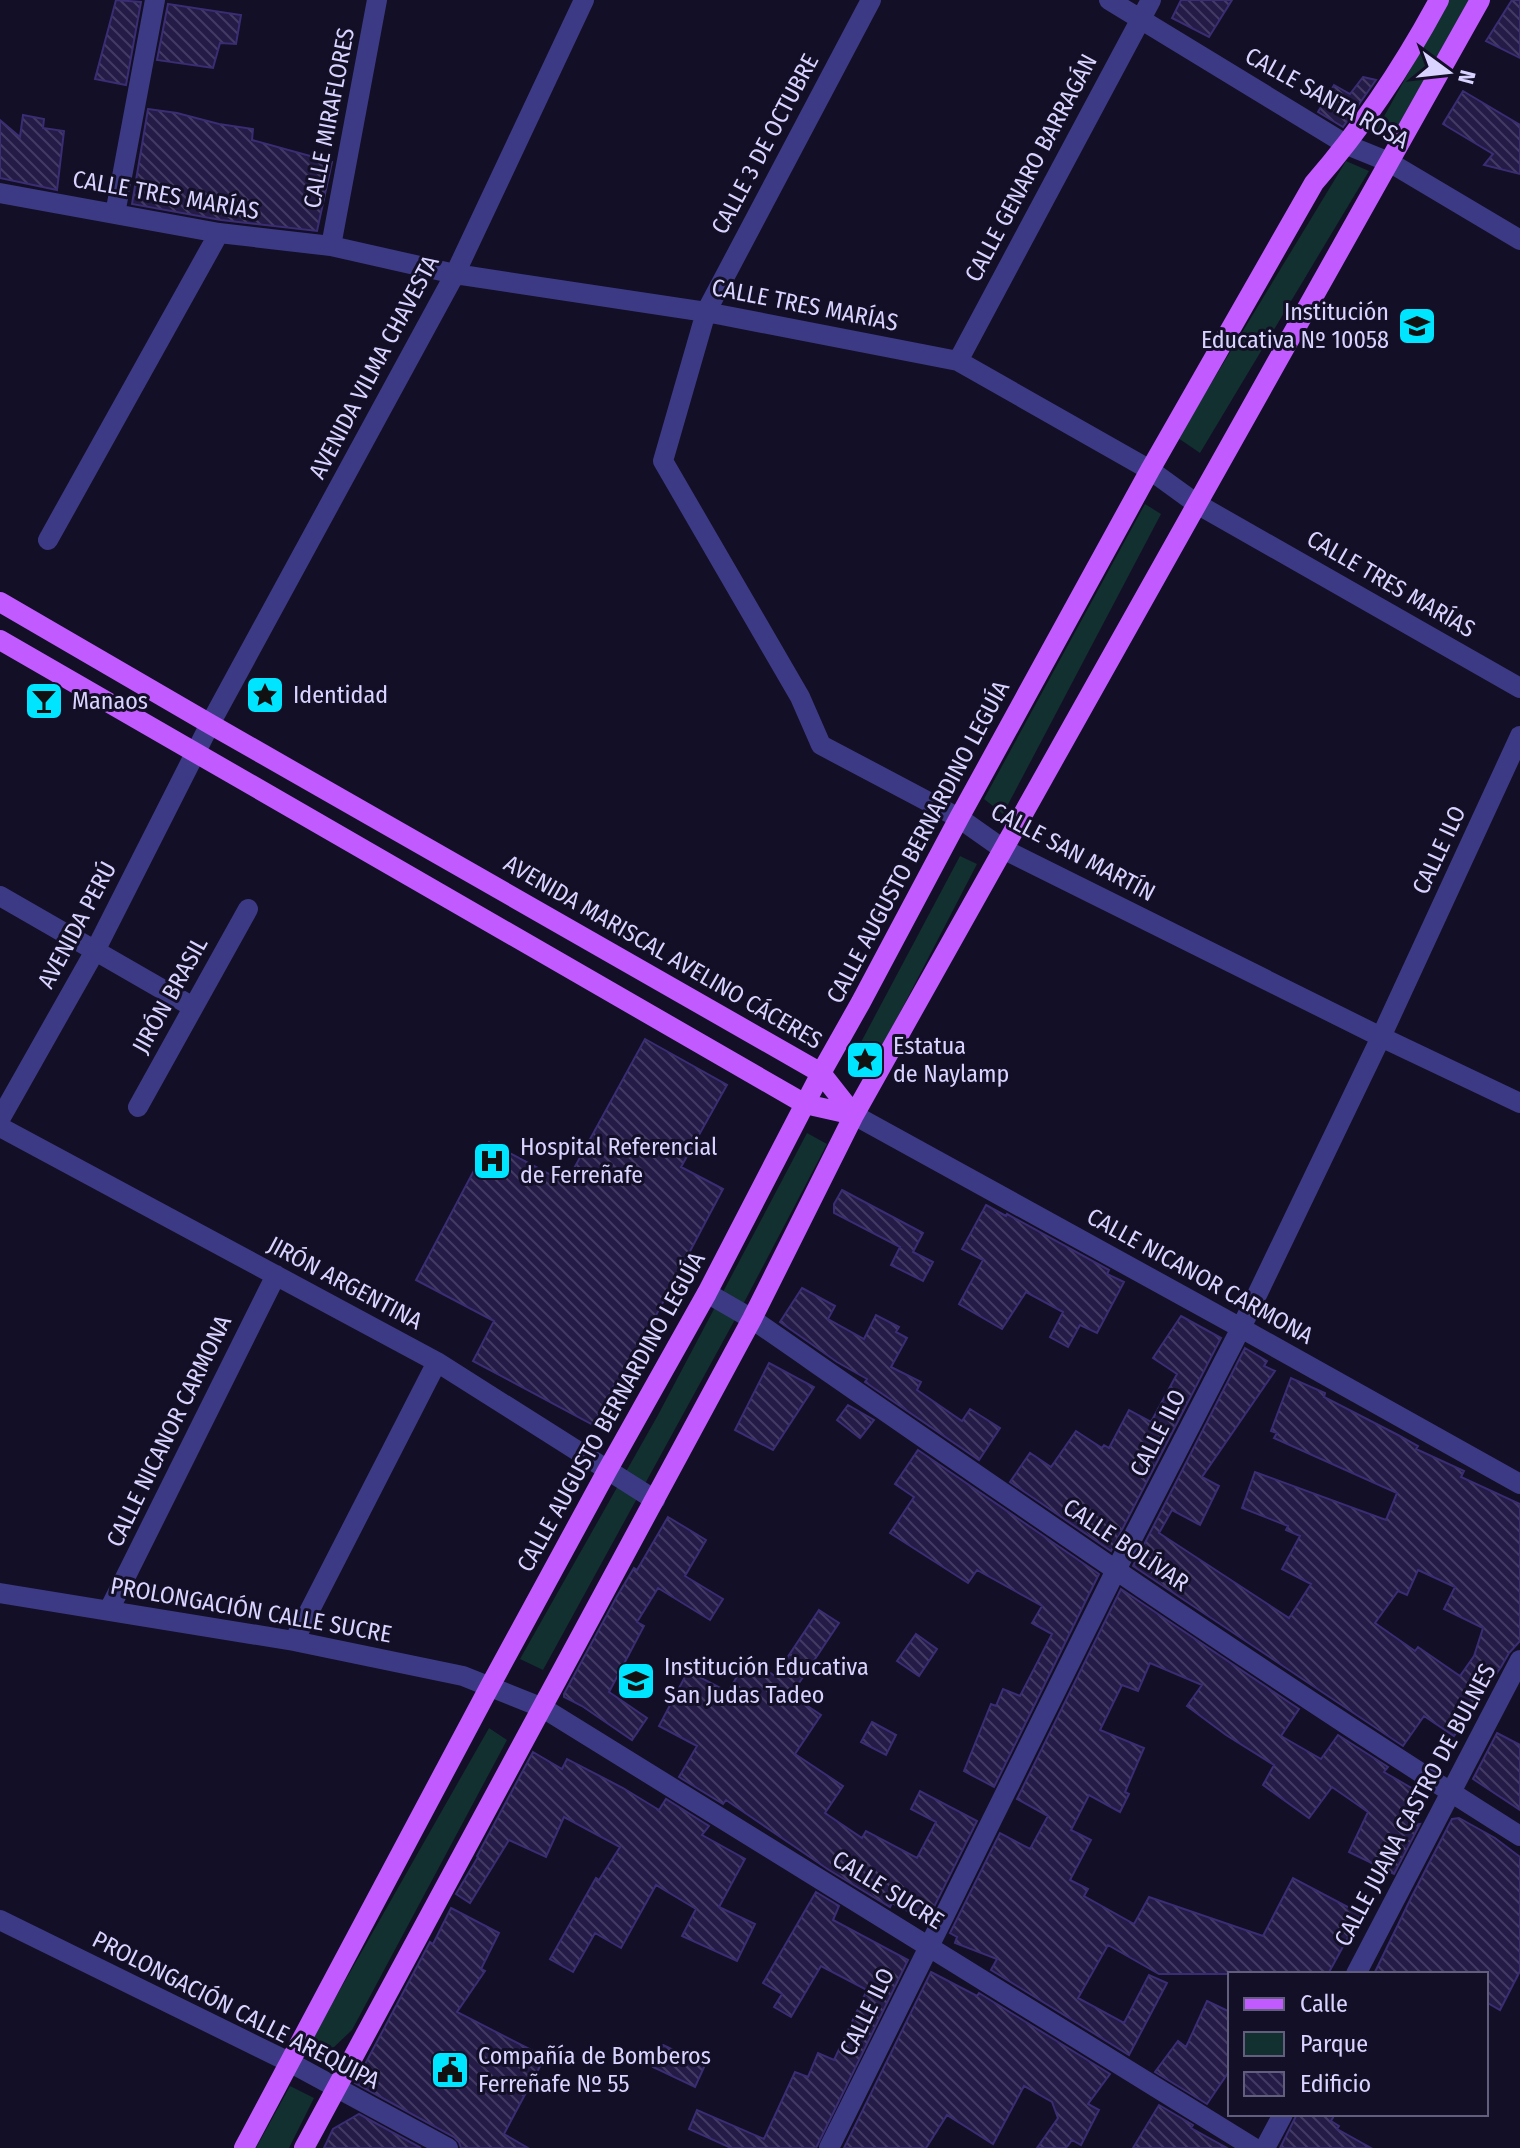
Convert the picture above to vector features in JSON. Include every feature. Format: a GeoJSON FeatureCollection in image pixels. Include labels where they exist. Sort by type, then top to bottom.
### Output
{"type":"FeatureCollection","features":[{"type":"Feature","properties":{"kind":"main road","name":"CALLE AUGUSTO BERNARDINO LEGUÍA"},"geometry":{"type":"LineString","coordinates":[[244,2148],[490,1686],[707,1293],[821,1073],[1150,470],[1314,183],[1347,145],[1425,27],[1439,0]]}},
{"type":"Feature","properties":{"kind":"main road"},"geometry":{"type":"LineString","coordinates":[[304,2148],[752,1319],[854,1115],[1480,0]]}},
{"type":"Feature","properties":{"kind":"main road","name":"AVENIDA MARISCAL AVELINO CÁCERES"},"geometry":{"type":"LineString","coordinates":[[0,602],[821,1073],[854,1115]]}},
{"type":"Feature","properties":{"kind":"main road"},"geometry":{"type":"LineString","coordinates":[[0,640],[805,1104],[854,1115]]}},
{"type":"Feature","properties":{"kind":"street"},"geometry":{"type":"LineString","coordinates":[[115,214],[155,0]]}},
{"type":"Feature","properties":{"kind":"street","name":"CALLE MIRAFLORES"},"geometry":{"type":"LineString","coordinates":[[331,246],[377,0]]}},
{"type":"Feature","properties":{"kind":"street","name":"AVENIDA VILMA CHAVESTA"},"geometry":{"type":"LineString","coordinates":[[197,753],[455,274],[584,0]]}},
{"type":"Feature","properties":{"kind":"street","name":"CALLE 3 DE OCTUBRE"},"geometry":{"type":"LineString","coordinates":[[706,312],[871,0]]}},
{"type":"Feature","properties":{"kind":"street","name":"CALLE SANTA ROSA"},"geometry":{"type":"LineString","coordinates":[[1109,0],[1347,145],[1389,162],[1520,240]]}},
{"type":"Feature","properties":{"kind":"street","name":"CALLE GENARO BARRAGÁN"},"geometry":{"type":"LineString","coordinates":[[958,361],[1151,0]]}},
{"type":"Feature","properties":{"kind":"street","name":"CALLE TRES MARÍAS"},"geometry":{"type":"LineString","coordinates":[[0,193],[219,233],[331,246],[455,274],[706,312],[958,361],[1150,470],[1197,504],[1520,688]]}},
{"type":"Feature","properties":{"kind":"street"},"geometry":{"type":"LineString","coordinates":[[48,540],[219,233]]}},
{"type":"Feature","properties":{"kind":"street","name":"CALLE SAN MARTÍN"},"geometry":{"type":"LineString","coordinates":[[706,312],[663,461],[800,697],[821,745],[959,818],[1003,849],[1520,1103]]}},
{"type":"Feature","properties":{"kind":"street","name":"CALLE ILO"},"geometry":{"type":"LineString","coordinates":[[829,2148],[1116,1570],[1241,1328],[1381,1037],[1520,736]]}},
{"type":"Feature","properties":{"kind":"street","name":"AVENIDA PERÚ"},"geometry":{"type":"LineString","coordinates":[[0,1119],[95,951],[197,753]]}},
{"type":"Feature","properties":{"kind":"street"},"geometry":{"type":"LineString","coordinates":[[0,896],[193,1007]]}},
{"type":"Feature","properties":{"kind":"street","name":"JIRÓN BRASIL"},"geometry":{"type":"LineString","coordinates":[[138,1107],[248,909]]}},
{"type":"Feature","properties":{"kind":"street","name":"CALLE NICANOR CARMONA"},"geometry":{"type":"LineString","coordinates":[[854,1115],[1520,1484]]}},
{"type":"Feature","properties":{"kind":"street","name":"JIRÓN ARGENTINA"},"geometry":{"type":"LineString","coordinates":[[0,1127],[437,1362],[655,1500]]}},
{"type":"Feature","properties":{"kind":"street","name":"CALLE NICANOR CARMONA"},"geometry":{"type":"LineString","coordinates":[[109,1610],[276,1275]]}},
{"type":"Feature","properties":{"kind":"street","name":"CALLE BOLÍVAR"},"geometry":{"type":"LineString","coordinates":[[707,1293],[752,1319],[1116,1570],[1520,1836]]}},
{"type":"Feature","properties":{"kind":"street"},"geometry":{"type":"LineString","coordinates":[[294,1641],[437,1362]]}},
{"type":"Feature","properties":{"kind":"street","name":"PROLONGACIÓN CALLE SUCRE"},"geometry":{"type":"LineString","coordinates":[[0,1593],[294,1641],[463,1676],[490,1686]]}},
{"type":"Feature","properties":{"kind":"street","name":"CALLE JUANA CASTRO DE BULNES"},"geometry":{"type":"LineString","coordinates":[[1357,1972],[1520,1660]]}},
{"type":"Feature","properties":{"kind":"street","name":"CALLE SUCRE"},"geometry":{"type":"LineString","coordinates":[[490,1686],[543,1708],[1254,2148]]}},
{"type":"Feature","properties":{"kind":"street","name":"PROLONGACIÓN CALLE AREQUIPA"},"geometry":{"type":"LineString","coordinates":[[0,1920],[291,2063],[448,2148]]}},
{"type":"Feature","properties":{"kind":"street"},"geometry":{"type":"LineString","coordinates":[[1265,2148],[1282,2116]]}},
{"type":"Feature","properties":{"kind":"green space"},"geometry":{"type":"Polygon","coordinates":[[[1449,0],[1469,0],[1392,139],[1377,129],[1449,0]]]}},
{"type":"Feature","properties":{"kind":"green space"},"geometry":{"type":"Polygon","coordinates":[[[1346,161],[1369,171],[1200,453],[1178,438],[1346,161]]]}},
{"type":"Feature","properties":{"kind":"green space"},"geometry":{"type":"Polygon","coordinates":[[[1145,504],[1161,514],[1003,814],[984,799],[1145,504]]]}},
{"type":"Feature","properties":{"kind":"green space"},"geometry":{"type":"Polygon","coordinates":[[[960,856],[977,864],[879,1053],[860,1044],[960,856]]]}},
{"type":"Feature","properties":{"kind":"green space"},"geometry":{"type":"Polygon","coordinates":[[[807,1133],[827,1144],[738,1314],[543,1670],[520,1659],[658,1415],[807,1133]]]}},
{"type":"Feature","properties":{"kind":"green space"},"geometry":{"type":"Polygon","coordinates":[[[489,1728],[507,1740],[352,2030],[332,2049],[312,2039],[489,1728]]]}},
{"type":"Feature","properties":{"kind":"green space"},"geometry":{"type":"Polygon","coordinates":[[[290,2086],[314,2098],[289,2148],[256,2148],[290,2086]]]}},
{"type":"Feature","properties":{"kind":"building"},"geometry":{"type":"Polygon","coordinates":[[[116,0],[141,2],[126,85],[95,79],[116,0]]]}},
{"type":"Feature","properties":{"kind":"building"},"geometry":{"type":"Polygon","coordinates":[[[1181,0],[1232,0],[1209,37],[1172,18],[1181,0]]]}},
{"type":"Feature","properties":{"kind":"building"},"geometry":{"type":"Polygon","coordinates":[[[1512,0],[1520,0],[1520,58],[1486,41],[1512,0]]]}},
{"type":"Feature","properties":{"kind":"building"},"geometry":{"type":"Polygon","coordinates":[[[168,4],[241,15],[236,44],[220,43],[213,68],[157,60],[168,4]]]}},
{"type":"Feature","properties":{"kind":"building"},"geometry":{"type":"Polygon","coordinates":[[[1363,77],[1376,80],[1343,127],[1318,112],[1334,85],[1350,94],[1363,77]]]}},
{"type":"Feature","properties":{"kind":"building"},"geometry":{"type":"Polygon","coordinates":[[[1463,91],[1520,125],[1520,174],[1484,165],[1493,154],[1443,124],[1463,91]]]}},
{"type":"Feature","properties":{"kind":"building"},"geometry":{"type":"Polygon","coordinates":[[[148,109],[253,129],[252,140],[332,162],[317,231],[221,220],[132,204],[148,109]]]}},
{"type":"Feature","properties":{"kind":"building"},"geometry":{"type":"Polygon","coordinates":[[[23,115],[44,119],[43,128],[64,131],[57,190],[0,178],[0,120],[20,137],[23,115]]]}},
{"type":"Feature","properties":{"kind":"building"},"geometry":{"type":"Polygon","coordinates":[[[645,1039],[727,1085],[681,1167],[723,1189],[618,1387],[614,1385],[593,1425],[473,1361],[494,1321],[416,1280],[489,1142],[566,1183],[645,1039]]]}},
{"type":"Feature","properties":{"kind":"building"},"geometry":{"type":"Polygon","coordinates":[[[842,1190],[923,1233],[913,1252],[933,1262],[923,1281],[891,1265],[900,1247],[834,1213],[834,1204],[842,1190]]]}},
{"type":"Feature","properties":{"kind":"building"},"geometry":{"type":"Polygon","coordinates":[[[986,1205],[1109,1270],[1107,1274],[1124,1282],[1097,1333],[1080,1325],[1068,1347],[1050,1337],[1063,1312],[1026,1292],[1002,1329],[959,1304],[983,1260],[962,1249],[986,1205]]]}},
{"type":"Feature","properties":{"kind":"building"},"geometry":{"type":"Polygon","coordinates":[[[802,1288],[835,1306],[828,1319],[864,1339],[876,1315],[899,1327],[896,1332],[907,1338],[891,1367],[921,1382],[917,1390],[962,1421],[970,1409],[1000,1428],[979,1460],[865,1382],[867,1379],[780,1322],[802,1288]]]}},
{"type":"Feature","properties":{"kind":"building"},"geometry":{"type":"Polygon","coordinates":[[[1181,1316],[1221,1338],[1111,1551],[1010,1482],[1030,1453],[1051,1467],[1076,1431],[1102,1448],[1104,1445],[1109,1448],[1129,1410],[1151,1422],[1177,1374],[1153,1358],[1181,1316]]]}},
{"type":"Feature","properties":{"kind":"building"},"geometry":{"type":"Polygon","coordinates":[[[1245,1348],[1267,1361],[1264,1366],[1275,1371],[1202,1477],[1219,1486],[1200,1525],[1172,1510],[1159,1533],[1289,1618],[1311,1584],[1282,1569],[1300,1536],[1286,1530],[1288,1526],[1242,1508],[1255,1472],[1386,1520],[1397,1493],[1274,1438],[1277,1433],[1271,1431],[1291,1378],[1325,1393],[1324,1397],[1418,1446],[1416,1449],[1464,1471],[1461,1477],[1520,1504],[1520,1641],[1454,1736],[1424,1716],[1403,1746],[1133,1566],[1245,1348]],[[1418,1570],[1407,1595],[1398,1591],[1375,1623],[1415,1651],[1418,1647],[1460,1676],[1474,1656],[1483,1628],[1444,1609],[1455,1587],[1418,1570]]]}},
{"type":"Feature","properties":{"kind":"building"},"geometry":{"type":"Polygon","coordinates":[[[769,1363],[814,1387],[773,1450],[735,1430],[769,1363]]]}},
{"type":"Feature","properties":{"kind":"building"},"geometry":{"type":"Polygon","coordinates":[[[848,1405],[874,1420],[860,1438],[837,1420],[848,1405]]]}},
{"type":"Feature","properties":{"kind":"building"},"geometry":{"type":"Polygon","coordinates":[[[918,1450],[1099,1574],[994,1787],[964,1771],[991,1704],[996,1706],[1003,1689],[1020,1696],[1052,1634],[1032,1623],[1042,1606],[977,1570],[968,1583],[890,1533],[914,1497],[895,1484],[918,1450]]]}},
{"type":"Feature","properties":{"kind":"building"},"geometry":{"type":"Polygon","coordinates":[[[668,1517],[706,1540],[685,1576],[723,1599],[710,1620],[658,1588],[637,1622],[644,1626],[609,1692],[647,1718],[632,1740],[564,1697],[564,1694],[616,1598],[634,1568],[637,1570],[668,1517]]]}},
{"type":"Feature","properties":{"kind":"building"},"geometry":{"type":"Polygon","coordinates":[[[1121,1589],[1299,1709],[1281,1736],[1321,1759],[1338,1735],[1388,1767],[1384,1772],[1427,1797],[1411,1825],[1420,1824],[1394,1874],[1349,1852],[1368,1812],[1332,1787],[1309,1818],[1263,1785],[1274,1765],[1187,1706],[1202,1685],[1150,1663],[1138,1691],[1122,1685],[1100,1730],[1144,1748],[1120,1812],[1089,1795],[1071,1830],[1091,1840],[1070,1880],[1088,1889],[1084,1896],[1134,1924],[1149,1897],[1263,1936],[1293,1878],[1361,1914],[1329,1972],[1159,1974],[1108,1945],[1078,1998],[1124,2023],[1149,1975],[1167,1983],[1129,2055],[991,1970],[997,1959],[955,1943],[957,1937],[950,1933],[1000,1833],[1030,1849],[1048,1816],[1017,1799],[1121,1589]]]}},
{"type":"Feature","properties":{"kind":"building"},"geometry":{"type":"Polygon","coordinates":[[[819,1610],[839,1623],[791,1695],[821,1715],[795,1754],[843,1786],[825,1813],[862,1838],[866,1831],[917,1858],[936,1822],[911,1809],[920,1791],[977,1821],[927,1921],[892,1903],[890,1907],[726,1800],[723,1804],[679,1777],[697,1746],[659,1726],[688,1671],[728,1692],[748,1658],[775,1676],[819,1610]]]}},
{"type":"Feature","properties":{"kind":"building"},"geometry":{"type":"Polygon","coordinates":[[[916,1634],[937,1649],[919,1676],[897,1661],[916,1634]]]}},
{"type":"Feature","properties":{"kind":"building"},"geometry":{"type":"Polygon","coordinates":[[[872,1722],[896,1735],[886,1755],[861,1742],[872,1722]]]}},
{"type":"Feature","properties":{"kind":"building"},"geometry":{"type":"Polygon","coordinates":[[[1497,1733],[1520,1745],[1520,1810],[1473,1779],[1497,1733]]]}},
{"type":"Feature","properties":{"kind":"building"},"geometry":{"type":"Polygon","coordinates":[[[533,1752],[562,1769],[567,1759],[659,1810],[666,1799],[709,1826],[702,1835],[745,1859],[719,1907],[755,1924],[737,1961],[682,1936],[696,1909],[656,1885],[621,1948],[595,1933],[573,1972],[550,1959],[596,1878],[599,1880],[620,1847],[564,1817],[546,1857],[509,1840],[470,1903],[456,1894],[533,1752]]]}},
{"type":"Feature","properties":{"kind":"building"},"geometry":{"type":"Polygon","coordinates":[[[1459,1818],[1495,1838],[1520,1857],[1520,1971],[1500,2010],[1488,2003],[1488,1972],[1375,1972],[1452,1819],[1459,1818]]]}},
{"type":"Feature","properties":{"kind":"building"},"geometry":{"type":"Polygon","coordinates":[[[816,1892],[839,1906],[833,1920],[908,1960],[816,2148],[731,2148],[689,2129],[697,2110],[764,2139],[795,2072],[808,2077],[818,2053],[834,2060],[867,1990],[821,1966],[791,2017],[774,2007],[782,1994],[763,1983],[816,1892]]]}},
{"type":"Feature","properties":{"kind":"building","name":"Compañía de Bomberos Ferreñafe Nº 55"},"geometry":{"type":"Polygon","coordinates":[[[451,1908],[499,1933],[481,1969],[485,1971],[457,2012],[545,2057],[504,2134],[528,2148],[461,2148],[454,2137],[355,2083],[451,1908]]]}},
{"type":"Feature","properties":{"kind":"building"},"geometry":{"type":"Polygon","coordinates":[[[931,1972],[977,1996],[979,1993],[1110,2074],[1088,2104],[1099,2110],[1081,2145],[1072,2140],[1066,2148],[1037,2148],[1058,2118],[1052,2102],[1024,2086],[993,2144],[947,2115],[926,2148],[844,2148],[931,1972]]]}},
{"type":"Feature","properties":{"kind":"building"},"geometry":{"type":"Polygon","coordinates":[[[1207,2001],[1228,2011],[1228,2073],[1207,2104],[1155,2072],[1178,2041],[1186,2047],[1207,2001]]]}},
{"type":"Feature","properties":{"kind":"building"},"geometry":{"type":"Polygon","coordinates":[[[663,2045],[705,2065],[695,2087],[653,2067],[663,2045]]]}},
{"type":"Feature","properties":{"kind":"building"},"geometry":{"type":"Polygon","coordinates":[[[1159,2105],[1193,2125],[1191,2128],[1227,2148],[1133,2148],[1159,2105]]]}},
{"type":"Feature","properties":{"kind":"building"},"geometry":{"type":"Polygon","coordinates":[[[359,2114],[421,2148],[324,2148],[333,2129],[359,2114]]]}},
{"type":"Feature","properties":{"kind":"building"},"geometry":{"type":"Polygon","coordinates":[[[1296,2116],[1334,2116],[1331,2121],[1339,2126],[1337,2129],[1371,2148],[1280,2148],[1296,2116]]]}},
{"type":"Feature","properties":{"kind":"place","name":"Institución Educativa Nº 10058"},"geometry":{"type":"Point","coordinates":[1417,326]}},
{"type":"Feature","properties":{"kind":"place","name":"Identidad"},"geometry":{"type":"Point","coordinates":[265,695]}},
{"type":"Feature","properties":{"kind":"place","name":"Manaos"},"geometry":{"type":"Point","coordinates":[44,701]}},
{"type":"Feature","properties":{"kind":"place","name":"Estatua de Naylamp"},"geometry":{"type":"Point","coordinates":[865,1060]}},
{"type":"Feature","properties":{"kind":"place","name":"Hospital Referencial de Ferreñafe"},"geometry":{"type":"Point","coordinates":[492,1161]}},
{"type":"Feature","properties":{"kind":"place","name":"Institución Educativa San Judas Tadeo"},"geometry":{"type":"Point","coordinates":[636,1681]}},
{"type":"Feature","properties":{"kind":"place","name":"Compañía de Bomberos Ferreñafe Nº 55"},"geometry":{"type":"Point","coordinates":[450,2070]}}]}
